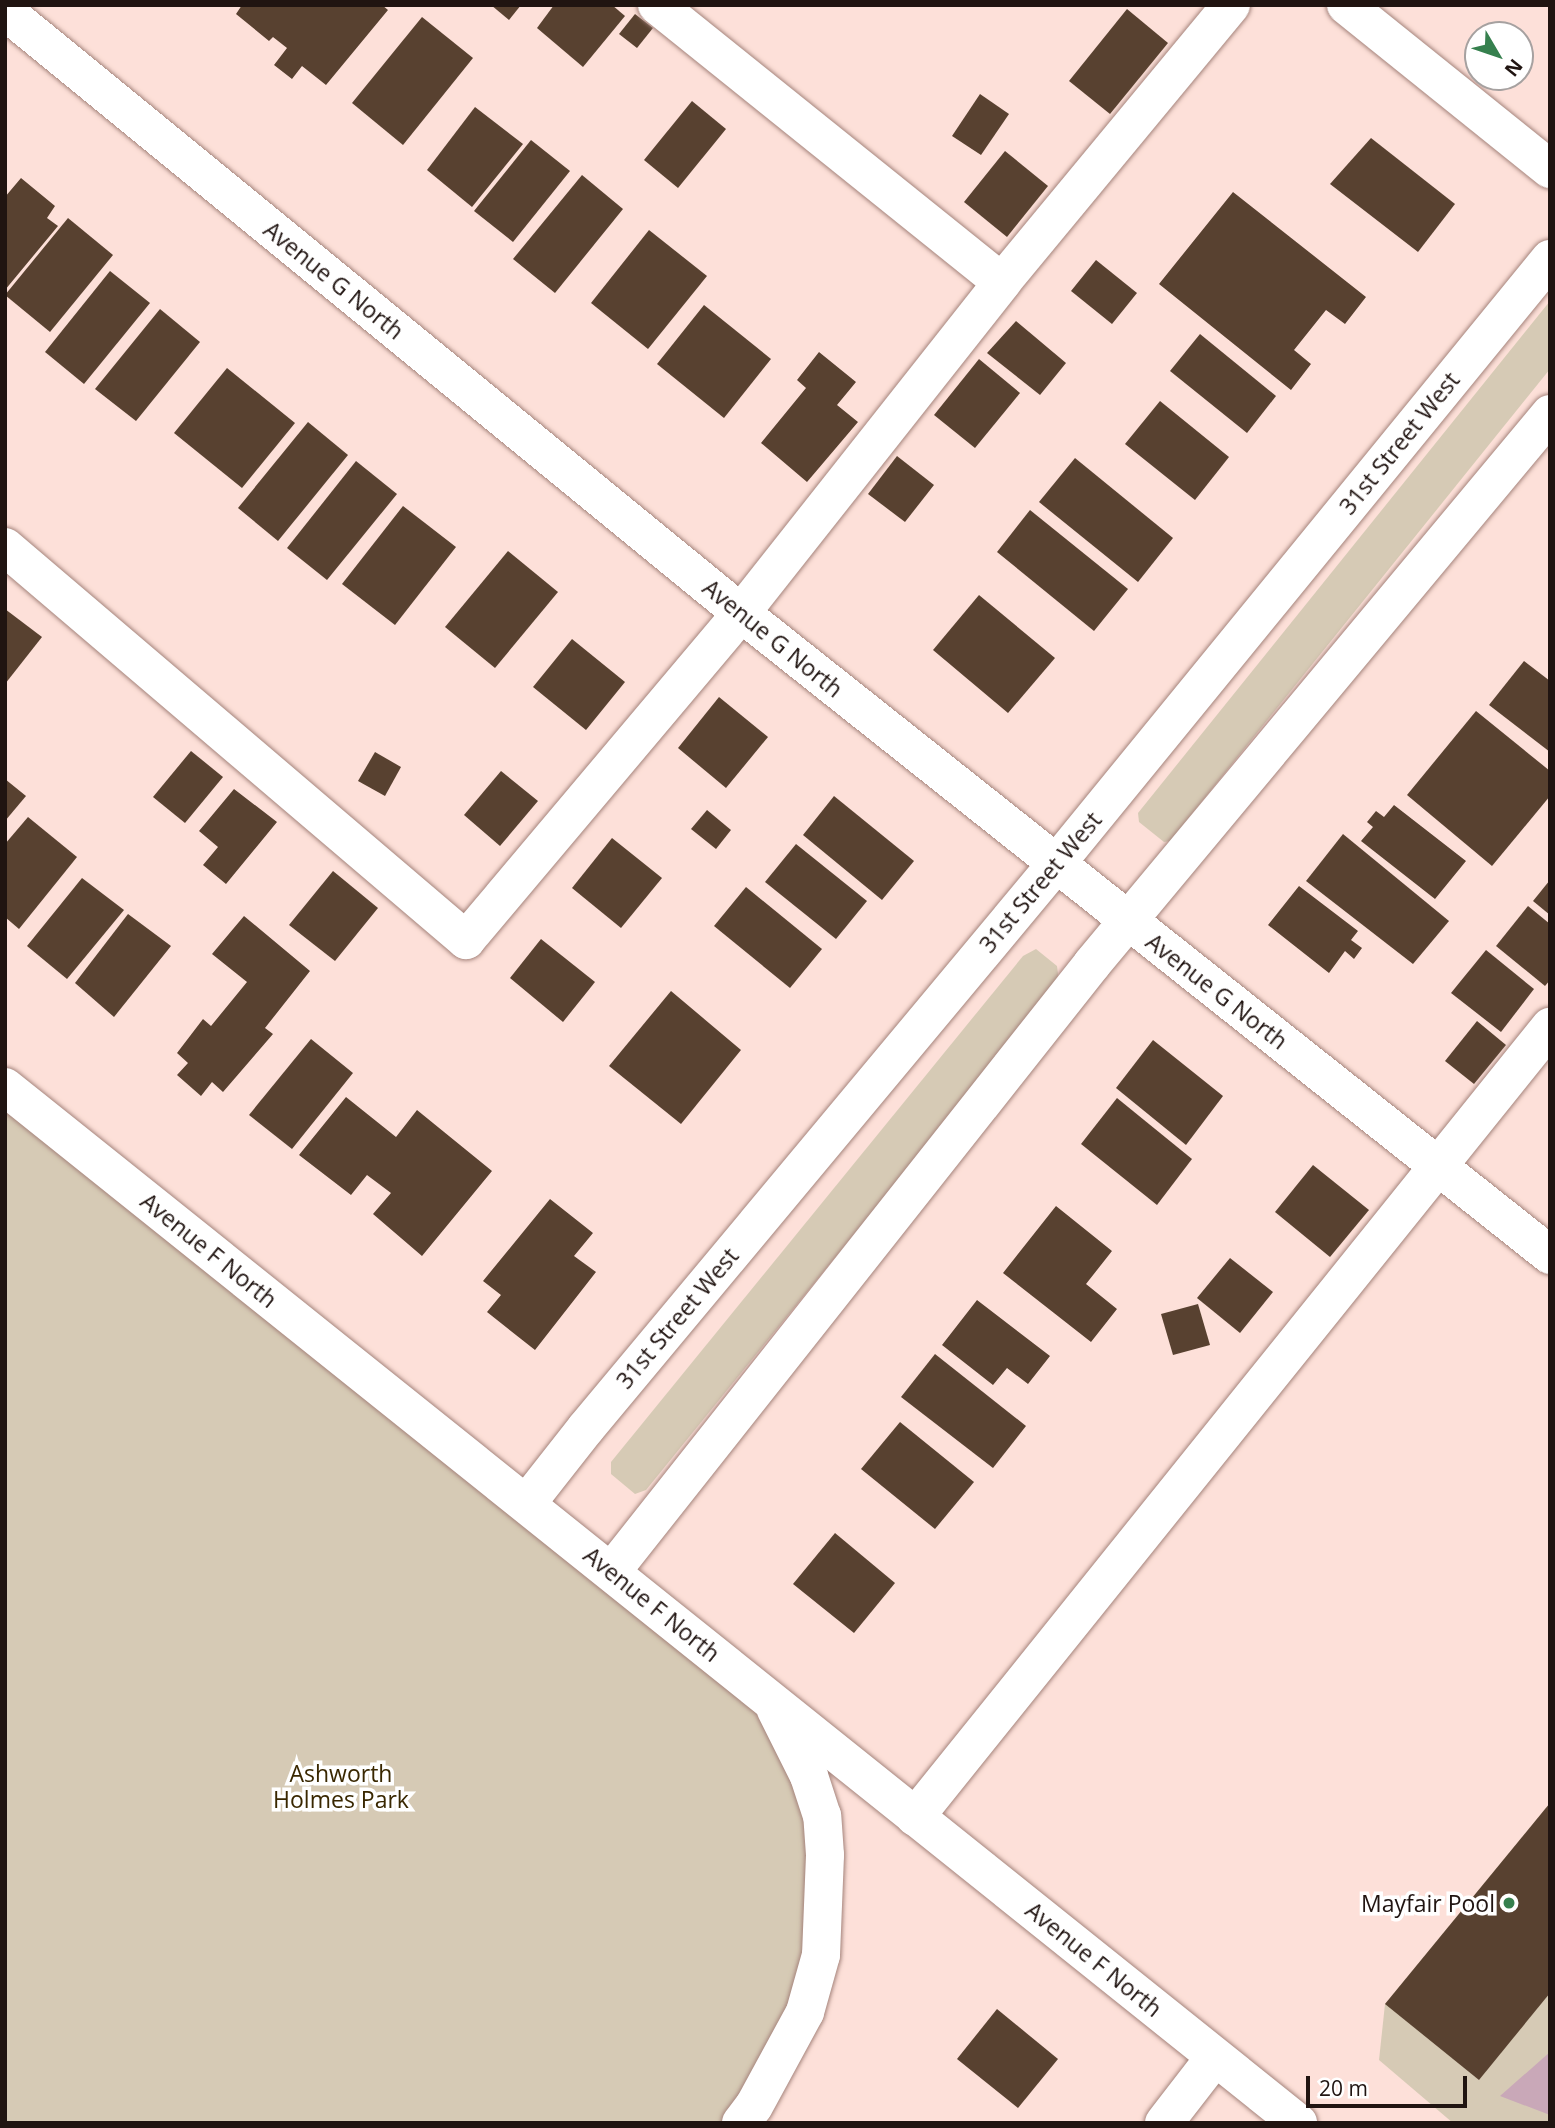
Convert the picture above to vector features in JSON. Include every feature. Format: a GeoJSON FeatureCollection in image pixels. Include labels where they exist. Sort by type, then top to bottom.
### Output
{"type":"FeatureCollection","features":[{"type":"Feature","properties":{"kind":"street"},"geometry":{"type":"LineString","coordinates":[[657,5],[1002,282]]}},
{"type":"Feature","properties":{"kind":"street"},"geometry":{"type":"LineString","coordinates":[[5,548],[466,940],[741,613],[1002,282],[1231,5]]}},
{"type":"Feature","properties":{"kind":"street"},"geometry":{"type":"LineString","coordinates":[[1346,5],[1550,170]]}},
{"type":"Feature","properties":{"kind":"street","name":"Avenue G North"},"geometry":{"type":"LineString","coordinates":[[5,11],[741,613],[1550,1255]]}},
{"type":"Feature","properties":{"kind":"street","name":"31st Street West"},"geometry":{"type":"LineString","coordinates":[[527,1503],[594,1417],[1056,864],[1550,259]]}},
{"type":"Feature","properties":{"kind":"street"},"geometry":{"type":"LineString","coordinates":[[612,1571],[1129,921],[1550,414]]}},
{"type":"Feature","properties":{"kind":"street"},"geometry":{"type":"LineString","coordinates":[[915,1817],[1550,1027]]}},
{"type":"Feature","properties":{"kind":"street","name":"Avenue F North"},"geometry":{"type":"LineString","coordinates":[[5,1087],[1298,2123]]}},
{"type":"Feature","properties":{"kind":"street"},"geometry":{"type":"LineString","coordinates":[[741,2123],[754,2106],[805,2012],[821,1955],[825,1855],[822,1816],[809,1776],[772,1702]]}},
{"type":"Feature","properties":{"kind":"street"},"geometry":{"type":"LineString","coordinates":[[1164,2123],[1215,2057]]}},
{"type":"Feature","properties":{"kind":"green space"},"geometry":{"type":"Polygon","coordinates":[[[1550,301],[1550,369],[1170,841],[1164,842],[1139,822],[1138,813],[1550,301]]]}},
{"type":"Feature","properties":{"kind":"green space"},"geometry":{"type":"Polygon","coordinates":[[[1036,949],[1057,966],[1059,982],[646,1490],[635,1494],[611,1474],[611,1462],[1023,956],[1036,949]]]}},
{"type":"Feature","properties":{"kind":"green space","name":"Ashworth Holmes Park"},"geometry":{"type":"Polygon","coordinates":[[[5,1087],[772,1702],[809,1776],[821,1955],[741,2123],[5,2123],[5,1087]]]}},
{"type":"Feature","properties":{"kind":"green space","name":"Mayfair Pool"},"geometry":{"type":"Polygon","coordinates":[[[1550,1803],[1550,2123],[1453,2123],[1379,2060],[1385,2004],[1550,1803]]]}},
{"type":"Feature","properties":{"kind":"shaded area"},"geometry":{"type":"Polygon","coordinates":[[[1550,2052],[1550,2115],[1500,2096],[1550,2052]]]}},
{"type":"Feature","properties":{"kind":"building"},"geometry":{"type":"Polygon","coordinates":[[[242,5],[382,5],[388,10],[326,85],[302,66],[292,79],[274,65],[287,48],[273,37],[269,41],[236,14],[242,5]]]}},
{"type":"Feature","properties":{"kind":"building"},"geometry":{"type":"Polygon","coordinates":[[[491,5],[521,5],[509,20],[491,5]]]}},
{"type":"Feature","properties":{"kind":"building"},"geometry":{"type":"Polygon","coordinates":[[[554,5],[612,5],[625,16],[583,67],[537,28],[554,5]]]}},
{"type":"Feature","properties":{"kind":"building"},"geometry":{"type":"Polygon","coordinates":[[[1127,9],[1168,43],[1110,114],[1069,81],[1127,9]]]}},
{"type":"Feature","properties":{"kind":"building"},"geometry":{"type":"Polygon","coordinates":[[[635,14],[653,28],[637,48],[619,34],[635,14]]]}},
{"type":"Feature","properties":{"kind":"building"},"geometry":{"type":"Polygon","coordinates":[[[422,17],[473,58],[403,145],[352,103],[422,17]]]}},
{"type":"Feature","properties":{"kind":"building"},"geometry":{"type":"Polygon","coordinates":[[[980,94],[1009,114],[981,155],[952,136],[980,94]]]}},
{"type":"Feature","properties":{"kind":"building"},"geometry":{"type":"Polygon","coordinates":[[[692,101],[726,129],[678,188],[644,160],[692,101]]]}},
{"type":"Feature","properties":{"kind":"building"},"geometry":{"type":"Polygon","coordinates":[[[475,107],[523,144],[472,207],[427,170],[475,107]]]}},
{"type":"Feature","properties":{"kind":"building"},"geometry":{"type":"Polygon","coordinates":[[[1371,138],[1455,204],[1418,252],[1330,184],[1371,138]]]}},
{"type":"Feature","properties":{"kind":"building"},"geometry":{"type":"Polygon","coordinates":[[[531,140],[570,171],[513,242],[474,211],[531,140]]]}},
{"type":"Feature","properties":{"kind":"building"},"geometry":{"type":"Polygon","coordinates":[[[1005,151],[1048,186],[1007,237],[964,202],[1005,151]]]}},
{"type":"Feature","properties":{"kind":"building"},"geometry":{"type":"Polygon","coordinates":[[[582,175],[623,209],[555,293],[513,259],[582,175]]]}},
{"type":"Feature","properties":{"kind":"building"},"geometry":{"type":"Polygon","coordinates":[[[21,178],[55,206],[47,218],[58,226],[5,290],[5,197],[21,178]]]}},
{"type":"Feature","properties":{"kind":"building"},"geometry":{"type":"Polygon","coordinates":[[[1233,192],[1366,297],[1345,324],[1326,310],[1294,350],[1311,364],[1291,390],[1159,284],[1233,192]]]}},
{"type":"Feature","properties":{"kind":"building"},"geometry":{"type":"Polygon","coordinates":[[[68,218],[113,255],[50,332],[5,295],[68,218]]]}},
{"type":"Feature","properties":{"kind":"building"},"geometry":{"type":"Polygon","coordinates":[[[649,230],[707,276],[648,349],[591,303],[649,230]]]}},
{"type":"Feature","properties":{"kind":"building"},"geometry":{"type":"Polygon","coordinates":[[[1096,260],[1137,293],[1112,324],[1071,291],[1096,260]]]}},
{"type":"Feature","properties":{"kind":"building"},"geometry":{"type":"Polygon","coordinates":[[[110,271],[150,303],[84,384],[45,352],[110,271]]]}},
{"type":"Feature","properties":{"kind":"building"},"geometry":{"type":"Polygon","coordinates":[[[704,305],[771,359],[724,418],[657,364],[704,305]]]}},
{"type":"Feature","properties":{"kind":"building"},"geometry":{"type":"Polygon","coordinates":[[[160,309],[200,342],[136,421],[95,389],[160,309]]]}},
{"type":"Feature","properties":{"kind":"building"},"geometry":{"type":"Polygon","coordinates":[[[1016,321],[1066,363],[1040,395],[987,353],[1016,321]]]}},
{"type":"Feature","properties":{"kind":"building"},"geometry":{"type":"Polygon","coordinates":[[[1200,334],[1276,396],[1247,433],[1170,371],[1200,334]]]}},
{"type":"Feature","properties":{"kind":"building"},"geometry":{"type":"Polygon","coordinates":[[[819,352],[856,382],[837,405],[858,422],[807,482],[761,443],[806,388],[797,380],[819,352]]]}},
{"type":"Feature","properties":{"kind":"building"},"geometry":{"type":"Polygon","coordinates":[[[979,359],[1020,393],[975,448],[934,415],[979,359]]]}},
{"type":"Feature","properties":{"kind":"building"},"geometry":{"type":"Polygon","coordinates":[[[227,368],[295,423],[242,488],[174,433],[227,368]]]}},
{"type":"Feature","properties":{"kind":"building"},"geometry":{"type":"Polygon","coordinates":[[[1160,401],[1229,457],[1195,500],[1125,444],[1160,401]]]}},
{"type":"Feature","properties":{"kind":"building"},"geometry":{"type":"Polygon","coordinates":[[[308,422],[348,455],[278,541],[238,508],[308,422]]]}},
{"type":"Feature","properties":{"kind":"building"},"geometry":{"type":"Polygon","coordinates":[[[897,456],[934,485],[905,522],[868,494],[897,456]]]}},
{"type":"Feature","properties":{"kind":"building"},"geometry":{"type":"Polygon","coordinates":[[[1075,458],[1173,538],[1138,582],[1039,502],[1075,458]]]}},
{"type":"Feature","properties":{"kind":"building"},"geometry":{"type":"Polygon","coordinates":[[[356,461],[397,494],[327,580],[287,548],[356,461]]]}},
{"type":"Feature","properties":{"kind":"building"},"geometry":{"type":"Polygon","coordinates":[[[403,506],[456,547],[395,625],[342,584],[403,506]]]}},
{"type":"Feature","properties":{"kind":"building"},"geometry":{"type":"Polygon","coordinates":[[[1030,510],[1128,589],[1094,631],[997,552],[1030,510]]]}},
{"type":"Feature","properties":{"kind":"building"},"geometry":{"type":"Polygon","coordinates":[[[508,551],[558,592],[495,668],[445,627],[508,551]]]}},
{"type":"Feature","properties":{"kind":"building"},"geometry":{"type":"Polygon","coordinates":[[[979,595],[1055,658],[1008,713],[933,650],[979,595]]]}},
{"type":"Feature","properties":{"kind":"building"},"geometry":{"type":"Polygon","coordinates":[[[5,609],[42,637],[5,684],[5,609]]]}},
{"type":"Feature","properties":{"kind":"building"},"geometry":{"type":"Polygon","coordinates":[[[572,639],[625,682],[586,730],[533,687],[572,639]]]}},
{"type":"Feature","properties":{"kind":"building"},"geometry":{"type":"Polygon","coordinates":[[[1524,661],[1550,681],[1550,752],[1489,705],[1524,661]]]}},
{"type":"Feature","properties":{"kind":"building"},"geometry":{"type":"Polygon","coordinates":[[[719,697],[768,737],[726,788],[678,748],[719,697]]]}},
{"type":"Feature","properties":{"kind":"building"},"geometry":{"type":"Polygon","coordinates":[[[1476,711],[1550,771],[1550,796],[1492,866],[1407,795],[1476,711]]]}},
{"type":"Feature","properties":{"kind":"building"},"geometry":{"type":"Polygon","coordinates":[[[191,751],[223,777],[185,823],[153,797],[191,751]]]}},
{"type":"Feature","properties":{"kind":"building"},"geometry":{"type":"Polygon","coordinates":[[[375,752],[401,767],[385,796],[358,781],[375,752]]]}},
{"type":"Feature","properties":{"kind":"building"},"geometry":{"type":"Polygon","coordinates":[[[501,771],[538,801],[500,846],[464,815],[501,771]]]}},
{"type":"Feature","properties":{"kind":"building"},"geometry":{"type":"Polygon","coordinates":[[[5,779],[26,796],[5,821],[5,779]]]}},
{"type":"Feature","properties":{"kind":"building"},"geometry":{"type":"Polygon","coordinates":[[[234,789],[277,822],[226,884],[203,865],[218,847],[199,831],[234,789]]]}},
{"type":"Feature","properties":{"kind":"building"},"geometry":{"type":"Polygon","coordinates":[[[834,796],[914,861],[882,900],[803,835],[834,796]]]}},
{"type":"Feature","properties":{"kind":"building"},"geometry":{"type":"Polygon","coordinates":[[[1394,805],[1466,861],[1435,899],[1361,841],[1373,827],[1367,822],[1376,811],[1384,817],[1394,805]]]}},
{"type":"Feature","properties":{"kind":"building"},"geometry":{"type":"Polygon","coordinates":[[[707,810],[731,830],[716,849],[691,829],[707,810]]]}},
{"type":"Feature","properties":{"kind":"building"},"geometry":{"type":"Polygon","coordinates":[[[28,817],[77,857],[19,929],[5,917],[5,844],[28,817]]]}},
{"type":"Feature","properties":{"kind":"building"},"geometry":{"type":"Polygon","coordinates":[[[1343,834],[1449,921],[1413,964],[1306,881],[1343,834]]]}},
{"type":"Feature","properties":{"kind":"building"},"geometry":{"type":"Polygon","coordinates":[[[612,838],[662,878],[621,928],[572,888],[612,838]]]}},
{"type":"Feature","properties":{"kind":"building"},"geometry":{"type":"Polygon","coordinates":[[[796,844],[867,901],[836,939],[765,882],[796,844]]]}},
{"type":"Feature","properties":{"kind":"building"},"geometry":{"type":"Polygon","coordinates":[[[333,871],[378,908],[335,961],[289,925],[333,871]]]}},
{"type":"Feature","properties":{"kind":"building"},"geometry":{"type":"Polygon","coordinates":[[[82,878],[124,910],[67,979],[27,946],[82,878]]]}},
{"type":"Feature","properties":{"kind":"building"},"geometry":{"type":"Polygon","coordinates":[[[1550,880],[1550,915],[1533,901],[1550,880]]]}},
{"type":"Feature","properties":{"kind":"building"},"geometry":{"type":"Polygon","coordinates":[[[1299,886],[1358,931],[1351,940],[1362,948],[1354,959],[1345,951],[1329,973],[1268,925],[1299,886]]]}},
{"type":"Feature","properties":{"kind":"building"},"geometry":{"type":"Polygon","coordinates":[[[746,887],[822,949],[790,988],[714,926],[746,887]]]}},
{"type":"Feature","properties":{"kind":"building"},"geometry":{"type":"Polygon","coordinates":[[[1528,906],[1550,924],[1550,980],[1545,986],[1496,946],[1528,906]]]}},
{"type":"Feature","properties":{"kind":"building"},"geometry":{"type":"Polygon","coordinates":[[[128,914],[171,946],[114,1017],[75,983],[128,914]]]}},
{"type":"Feature","properties":{"kind":"building"},"geometry":{"type":"Polygon","coordinates":[[[244,916],[310,971],[265,1028],[273,1034],[223,1092],[212,1082],[201,1096],[177,1075],[188,1063],[177,1053],[203,1019],[211,1026],[247,982],[212,954],[244,916]]]}},
{"type":"Feature","properties":{"kind":"building"},"geometry":{"type":"Polygon","coordinates":[[[541,939],[595,982],[563,1022],[510,978],[541,939]]]}},
{"type":"Feature","properties":{"kind":"building"},"geometry":{"type":"Polygon","coordinates":[[[1486,950],[1534,989],[1501,1032],[1451,993],[1486,950]]]}},
{"type":"Feature","properties":{"kind":"building"},"geometry":{"type":"Polygon","coordinates":[[[671,991],[741,1050],[681,1124],[609,1066],[671,991]]]}},
{"type":"Feature","properties":{"kind":"building"},"geometry":{"type":"Polygon","coordinates":[[[1477,1021],[1506,1045],[1474,1084],[1445,1061],[1477,1021]]]}},
{"type":"Feature","properties":{"kind":"building"},"geometry":{"type":"Polygon","coordinates":[[[311,1039],[353,1073],[292,1149],[249,1115],[311,1039]]]}},
{"type":"Feature","properties":{"kind":"building"},"geometry":{"type":"Polygon","coordinates":[[[1153,1040],[1223,1096],[1186,1145],[1116,1088],[1153,1040]]]}},
{"type":"Feature","properties":{"kind":"building"},"geometry":{"type":"Polygon","coordinates":[[[346,1097],[396,1137],[417,1110],[492,1171],[422,1256],[373,1214],[391,1193],[367,1175],[351,1195],[299,1155],[346,1097]]]}},
{"type":"Feature","properties":{"kind":"building"},"geometry":{"type":"Polygon","coordinates":[[[1117,1098],[1192,1159],[1157,1205],[1081,1144],[1117,1098]]]}},
{"type":"Feature","properties":{"kind":"building"},"geometry":{"type":"Polygon","coordinates":[[[1313,1165],[1369,1210],[1330,1257],[1275,1212],[1313,1165]]]}},
{"type":"Feature","properties":{"kind":"building"},"geometry":{"type":"Polygon","coordinates":[[[550,1199],[593,1233],[574,1256],[596,1272],[535,1350],[487,1312],[501,1295],[483,1281],[550,1199]]]}},
{"type":"Feature","properties":{"kind":"building"},"geometry":{"type":"Polygon","coordinates":[[[1056,1206],[1112,1251],[1086,1284],[1117,1309],[1091,1342],[1003,1273],[1056,1206]]]}},
{"type":"Feature","properties":{"kind":"building"},"geometry":{"type":"Polygon","coordinates":[[[1230,1258],[1273,1292],[1240,1333],[1197,1298],[1230,1258]]]}},
{"type":"Feature","properties":{"kind":"building"},"geometry":{"type":"Polygon","coordinates":[[[977,1300],[1050,1356],[1028,1384],[1007,1368],[993,1385],[942,1345],[977,1300]]]}},
{"type":"Feature","properties":{"kind":"building"},"geometry":{"type":"Polygon","coordinates":[[[1198,1304],[1210,1345],[1173,1355],[1161,1314],[1198,1304]]]}},
{"type":"Feature","properties":{"kind":"building"},"geometry":{"type":"Polygon","coordinates":[[[935,1354],[1026,1426],[993,1468],[901,1397],[935,1354]]]}},
{"type":"Feature","properties":{"kind":"building"},"geometry":{"type":"Polygon","coordinates":[[[900,1422],[974,1482],[935,1529],[861,1469],[900,1422]]]}},
{"type":"Feature","properties":{"kind":"building"},"geometry":{"type":"Polygon","coordinates":[[[835,1533],[895,1583],[854,1633],[793,1584],[835,1533]]]}},
{"type":"Feature","properties":{"kind":"building","name":"Mayfair Pool"},"geometry":{"type":"Polygon","coordinates":[[[1550,1803],[1550,1993],[1479,2080],[1385,2004],[1550,1803]]]}},
{"type":"Feature","properties":{"kind":"building"},"geometry":{"type":"Polygon","coordinates":[[[997,2009],[1058,2059],[1018,2108],[957,2059],[997,2009]]]}},
{"type":"Feature","properties":{"kind":"place","name":"Mayfair Pool"},"geometry":{"type":"Point","coordinates":[1509,1903]}}]}
